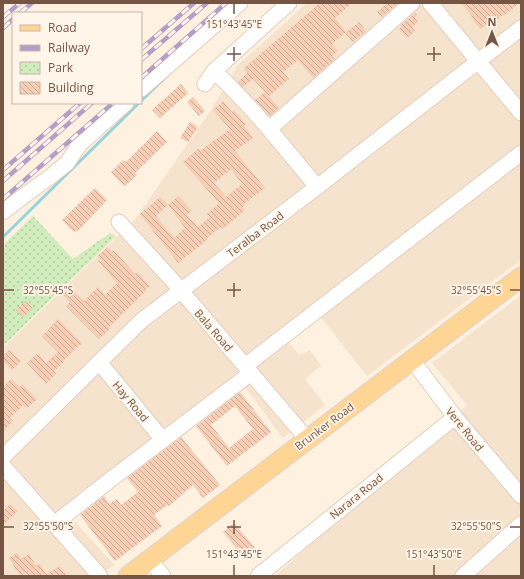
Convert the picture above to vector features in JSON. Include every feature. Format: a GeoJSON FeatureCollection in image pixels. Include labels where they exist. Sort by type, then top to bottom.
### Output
{"type":"FeatureCollection","features":[{"type":"Feature","properties":{"kind":"main road","name":"Brunker Road"},"geometry":{"type":"LineString","coordinates":[[128,576],[521,277]]}},
{"type":"Feature","properties":{"kind":"street"},"geometry":{"type":"LineString","coordinates":[[142,88],[240,3]]}},
{"type":"Feature","properties":{"kind":"street"},"geometry":{"type":"LineString","coordinates":[[205,84],[214,71],[289,3]]}},
{"type":"Feature","properties":{"kind":"street"},"geometry":{"type":"LineString","coordinates":[[269,129],[412,3]]}},
{"type":"Feature","properties":{"kind":"street"},"geometry":{"type":"LineString","coordinates":[[430,3],[521,113]]}},
{"type":"Feature","properties":{"kind":"street","name":"Teralba Road"},"geometry":{"type":"LineString","coordinates":[[3,456],[140,321],[317,187],[521,28]]}},
{"type":"Feature","properties":{"kind":"street"},"geometry":{"type":"LineString","coordinates":[[214,71],[231,87],[269,129],[317,187]]}},
{"type":"Feature","properties":{"kind":"street"},"geometry":{"type":"LineString","coordinates":[[3,212],[66,163],[79,145],[125,104]]}},
{"type":"Feature","properties":{"kind":"street"},"geometry":{"type":"LineString","coordinates":[[54,524],[163,440],[248,369],[521,153]]}},
{"type":"Feature","properties":{"kind":"street","name":"Bala Road"},"geometry":{"type":"LineString","coordinates":[[119,222],[181,291],[307,439]]}},
{"type":"Feature","properties":{"kind":"street","name":"Vere Road"},"geometry":{"type":"LineString","coordinates":[[412,360],[455,417],[521,496]]}},
{"type":"Feature","properties":{"kind":"street","name":"Hay Road"},"geometry":{"type":"LineString","coordinates":[[99,362],[163,440]]}},
{"type":"Feature","properties":{"kind":"street","name":"Narara Road"},"geometry":{"type":"LineString","coordinates":[[258,576],[455,417]]}},
{"type":"Feature","properties":{"kind":"street"},"geometry":{"type":"LineString","coordinates":[[3,466],[100,576]]}},
{"type":"Feature","properties":{"kind":"street"},"geometry":{"type":"LineString","coordinates":[[463,576],[521,524]]}},
{"type":"Feature","properties":{"kind":"street"},"geometry":{"type":"LineString","coordinates":[[150,560],[163,576]]}},
{"type":"Feature","properties":{"kind":"shaded area"},"geometry":{"type":"Polygon","coordinates":[[[307,3],[521,3],[521,260],[367,376],[319,315],[286,339],[299,355],[310,350],[321,366],[305,379],[325,405],[283,438],[239,379],[62,508],[115,565],[98,576],[3,576],[3,348],[136,218],[211,110],[238,65],[307,3]]]}},
{"type":"Feature","properties":{"kind":"shaded area"},"geometry":{"type":"Polygon","coordinates":[[[521,295],[521,576],[275,576],[467,405],[432,363],[521,295]]]}},
{"type":"Feature","properties":{"kind":"green space"},"geometry":{"type":"Polygon","coordinates":[[[33,216],[73,259],[110,233],[116,236],[3,346],[3,245],[33,216]]]}},
{"type":"Feature","properties":{"kind":"building"},"geometry":{"type":"Polygon","coordinates":[[[320,3],[352,3],[335,18],[346,32],[332,44],[338,51],[332,56],[335,59],[313,78],[298,60],[283,72],[289,79],[269,96],[253,79],[243,87],[238,82],[247,73],[244,68],[320,3]]]}},
{"type":"Feature","properties":{"kind":"building"},"geometry":{"type":"Polygon","coordinates":[[[388,3],[398,3],[382,17],[377,12],[388,3]]]}},
{"type":"Feature","properties":{"kind":"building"},"geometry":{"type":"Polygon","coordinates":[[[461,3],[519,3],[504,16],[503,15],[494,22],[492,20],[480,29],[471,17],[472,16],[461,3]]]}},
{"type":"Feature","properties":{"kind":"building"},"geometry":{"type":"Polygon","coordinates":[[[415,13],[417,15],[415,18],[418,22],[412,27],[415,31],[407,38],[399,29],[401,27],[400,26],[415,13]]]}},
{"type":"Feature","properties":{"kind":"building"},"geometry":{"type":"Polygon","coordinates":[[[359,22],[366,31],[353,42],[345,33],[359,22]]]}},
{"type":"Feature","properties":{"kind":"building"},"geometry":{"type":"Polygon","coordinates":[[[181,84],[188,93],[160,118],[152,110],[181,84]]]}},
{"type":"Feature","properties":{"kind":"building"},"geometry":{"type":"Polygon","coordinates":[[[265,92],[279,108],[270,116],[255,100],[265,92]]]}},
{"type":"Feature","properties":{"kind":"building"},"geometry":{"type":"Polygon","coordinates":[[[193,97],[205,111],[199,116],[187,102],[193,97]]]}},
{"type":"Feature","properties":{"kind":"building"},"geometry":{"type":"Polygon","coordinates":[[[223,101],[232,112],[234,110],[246,124],[244,126],[253,138],[235,151],[265,188],[244,204],[245,205],[242,207],[245,210],[223,229],[221,227],[178,263],[140,214],[160,197],[168,205],[178,196],[192,211],[187,215],[198,227],[210,217],[207,214],[219,203],[183,162],[199,148],[201,150],[230,129],[213,110],[223,101]],[[231,169],[214,183],[226,197],[242,184],[231,169]],[[168,205],[156,216],[174,238],[185,228],[168,205]]]}},
{"type":"Feature","properties":{"kind":"building"},"geometry":{"type":"Polygon","coordinates":[[[190,122],[198,127],[188,142],[180,138],[190,122]]]}},
{"type":"Feature","properties":{"kind":"building"},"geometry":{"type":"Polygon","coordinates":[[[157,131],[167,142],[135,173],[137,175],[125,186],[123,185],[111,172],[123,160],[126,162],[157,131]]]}},
{"type":"Feature","properties":{"kind":"building"},"geometry":{"type":"Polygon","coordinates":[[[95,188],[107,200],[77,232],[74,232],[62,220],[95,188]]]}},
{"type":"Feature","properties":{"kind":"building"},"geometry":{"type":"Polygon","coordinates":[[[108,247],[112,252],[113,250],[118,255],[135,274],[137,272],[150,286],[99,339],[66,306],[70,302],[62,294],[70,287],[84,301],[98,287],[105,295],[117,283],[97,260],[103,262],[97,256],[108,247]]]}},
{"type":"Feature","properties":{"kind":"building"},"geometry":{"type":"Polygon","coordinates":[[[25,301],[33,308],[23,317],[16,310],[25,301]]]}},
{"type":"Feature","properties":{"kind":"building"},"geometry":{"type":"Polygon","coordinates":[[[58,319],[82,343],[54,371],[56,374],[46,384],[27,363],[38,353],[46,363],[58,352],[42,336],[58,319]]]}},
{"type":"Feature","properties":{"kind":"building"},"geometry":{"type":"Polygon","coordinates":[[[9,350],[21,361],[12,370],[3,361],[3,356],[9,350]]]}},
{"type":"Feature","properties":{"kind":"building"},"geometry":{"type":"Polygon","coordinates":[[[11,379],[20,387],[22,384],[37,399],[27,408],[23,405],[10,418],[13,421],[3,431],[3,387],[11,379]]]}},
{"type":"Feature","properties":{"kind":"building"},"geometry":{"type":"Polygon","coordinates":[[[240,392],[271,432],[227,466],[196,426],[240,392]],[[235,406],[211,425],[229,448],[253,429],[235,406]]]}},
{"type":"Feature","properties":{"kind":"building"},"geometry":{"type":"Polygon","coordinates":[[[181,437],[220,485],[203,498],[193,485],[169,506],[167,505],[154,515],[162,526],[115,561],[80,515],[104,496],[109,504],[117,499],[121,505],[138,492],[127,478],[181,437]]]}},
{"type":"Feature","properties":{"kind":"building"},"geometry":{"type":"Polygon","coordinates":[[[10,504],[18,511],[3,525],[3,511],[10,504]]]}},
{"type":"Feature","properties":{"kind":"building"},"geometry":{"type":"Polygon","coordinates":[[[234,523],[256,549],[245,559],[223,532],[234,523]]]}},
{"type":"Feature","properties":{"kind":"building"},"geometry":{"type":"Polygon","coordinates":[[[17,553],[21,559],[29,554],[36,566],[40,564],[46,574],[60,566],[67,576],[28,576],[26,573],[20,576],[9,558],[17,553]]]}},
{"type":"Feature","properties":{"kind":"waterway"},"geometry":{"type":"LineString","coordinates":[[142,100],[167,76]]}},
{"type":"Feature","properties":{"kind":"waterway"},"geometry":{"type":"LineString","coordinates":[[3,237],[138,104]]}},
{"type":"Feature","properties":{"kind":"railway"},"geometry":{"type":"LineString","coordinates":[[3,17],[20,3]]}},
{"type":"Feature","properties":{"kind":"railway"},"geometry":{"type":"LineString","coordinates":[[21,12],[32,3]]}},
{"type":"Feature","properties":{"kind":"railway"},"geometry":{"type":"LineString","coordinates":[[142,48],[194,3]]}},
{"type":"Feature","properties":{"kind":"railway"},"geometry":{"type":"LineString","coordinates":[[142,59],[207,3]]}},
{"type":"Feature","properties":{"kind":"railway"},"geometry":{"type":"LineString","coordinates":[[142,77],[226,3]]}},
{"type":"Feature","properties":{"kind":"railway"},"geometry":{"type":"LineString","coordinates":[[3,28],[12,20]]}},
{"type":"Feature","properties":{"kind":"railway"},"geometry":{"type":"LineString","coordinates":[[3,170],[79,104]]}},
{"type":"Feature","properties":{"kind":"railway"},"geometry":{"type":"LineString","coordinates":[[3,181],[91,104]]}},
{"type":"Feature","properties":{"kind":"railway"},"geometry":{"type":"LineString","coordinates":[[3,199],[112,104]]}}]}
